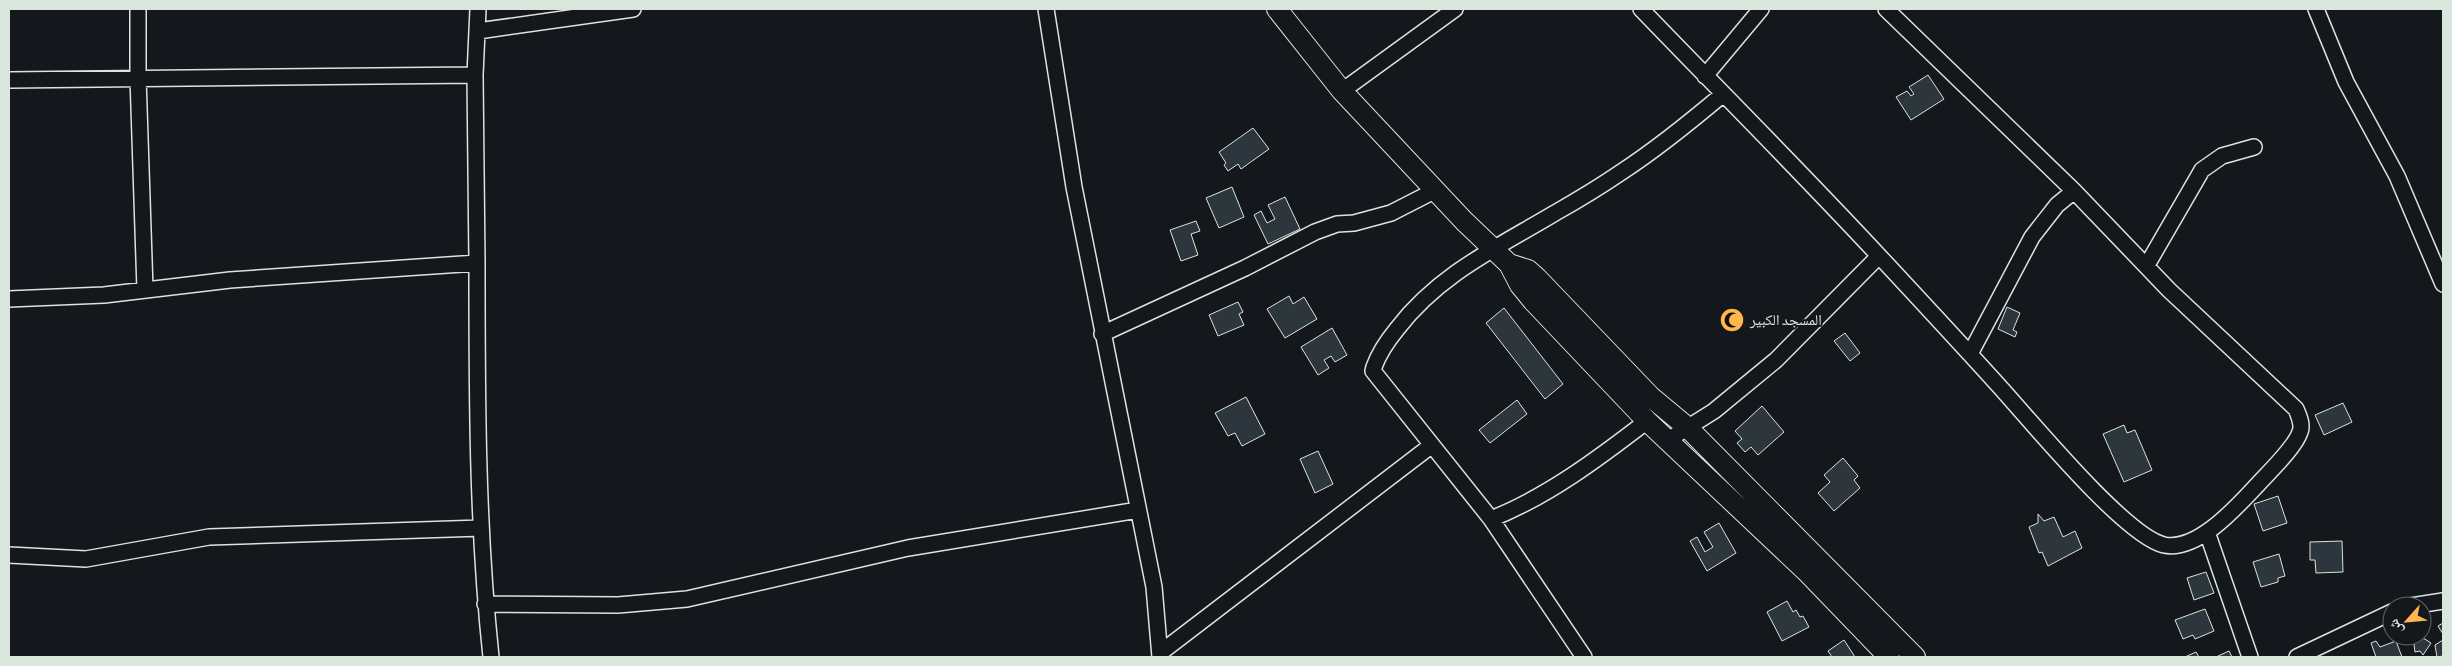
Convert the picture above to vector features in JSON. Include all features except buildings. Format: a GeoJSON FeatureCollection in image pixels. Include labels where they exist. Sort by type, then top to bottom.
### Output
{"type":"FeatureCollection","features":[{"type":"Feature","properties":{"kind":"street"},"geometry":{"type":"LineString","coordinates":[[138,9],[138,77],[145,290]]}},
{"type":"Feature","properties":{"kind":"street"},"geometry":{"type":"LineString","coordinates":[[478,9],[475,76],[477,432],[485,604],[491,657]]}},
{"type":"Feature","properties":{"kind":"street"},"geometry":{"type":"LineString","coordinates":[[478,31],[634,9]]}},
{"type":"Feature","properties":{"kind":"street"},"geometry":{"type":"LineString","coordinates":[[1046,9],[1074,187],[1154,586],[1160,655]]}},
{"type":"Feature","properties":{"kind":"street"},"geometry":{"type":"LineString","coordinates":[[1277,9],[1342,91],[1509,264],[1520,284],[1533,301],[1647,421],[1808,573],[1889,657]]}},
{"type":"Feature","properties":{"kind":"street"},"geometry":{"type":"LineString","coordinates":[[1342,91],[1455,9]]}},
{"type":"Feature","properties":{"kind":"street"},"geometry":{"type":"LineString","coordinates":[[1641,9],[1879,256],[2087,482],[2144,537],[2165,545],[2177,544],[2207,532],[2238,505],[2292,445],[2301,432],[2300,418],[2296,409],[2275,387],[2169,290],[2074,191],[1886,9]]}},
{"type":"Feature","properties":{"kind":"street"},"geometry":{"type":"LineString","coordinates":[[1705,76],[1761,9]]}},
{"type":"Feature","properties":{"kind":"street"},"geometry":{"type":"LineString","coordinates":[[2316,9],[2346,82],[2397,176],[2443,284]]}},
{"type":"Feature","properties":{"kind":"street"},"geometry":{"type":"LineString","coordinates":[[9,80],[138,77],[475,76]]}},
{"type":"Feature","properties":{"kind":"street"},"geometry":{"type":"LineString","coordinates":[[1584,657],[1491,519],[1374,371],[1374,367],[1390,339],[1412,309],[1435,287],[1493,248],[1555,214],[1624,171],[1667,141],[1722,95]]}},
{"type":"Feature","properties":{"kind":"street"},"geometry":{"type":"LineString","coordinates":[[2147,265],[2202,170],[2222,156],[2254,147]]}},
{"type":"Feature","properties":{"kind":"street"},"geometry":{"type":"LineString","coordinates":[[1102,334],[1245,268],[1315,232],[1337,224],[1354,223],[1391,214],[1436,190]]}},
{"type":"Feature","properties":{"kind":"street"},"geometry":{"type":"LineString","coordinates":[[1970,354],[2032,237],[2056,205],[2074,191]]}},
{"type":"Feature","properties":{"kind":"street"},"geometry":{"type":"LineString","coordinates":[[1668,440],[1714,412],[1776,360],[1879,256]]}},
{"type":"Feature","properties":{"kind":"street"},"geometry":{"type":"LineString","coordinates":[[9,299],[104,295],[230,280],[477,263]]}},
{"type":"Feature","properties":{"kind":"street"},"geometry":{"type":"LineString","coordinates":[[1509,264],[1528,270],[1537,278],[1651,397],[1687,427],[1915,657]]}},
{"type":"Feature","properties":{"kind":"street"},"geometry":{"type":"LineString","coordinates":[[1491,519],[1511,511],[1549,490],[1622,441],[1647,421]]}},
{"type":"Feature","properties":{"kind":"street"},"geometry":{"type":"LineString","coordinates":[[1160,655],[1432,445]]}},
{"type":"Feature","properties":{"kind":"street"},"geometry":{"type":"LineString","coordinates":[[485,604],[618,605],[687,599],[908,548],[1138,510]]}},
{"type":"Feature","properties":{"kind":"street"},"geometry":{"type":"LineString","coordinates":[[9,555],[86,560],[209,537],[481,528]]}},
{"type":"Feature","properties":{"kind":"street"},"geometry":{"type":"LineString","coordinates":[[2207,532],[2250,657]]}},
{"type":"Feature","properties":{"kind":"street"},"geometry":{"type":"LineString","coordinates":[[2297,657],[2382,617]]}},
{"type":"Feature","properties":{"kind":"place","name":"المسجد الكبير"},"geometry":{"type":"Point","coordinates":[1732,320]}}]}
